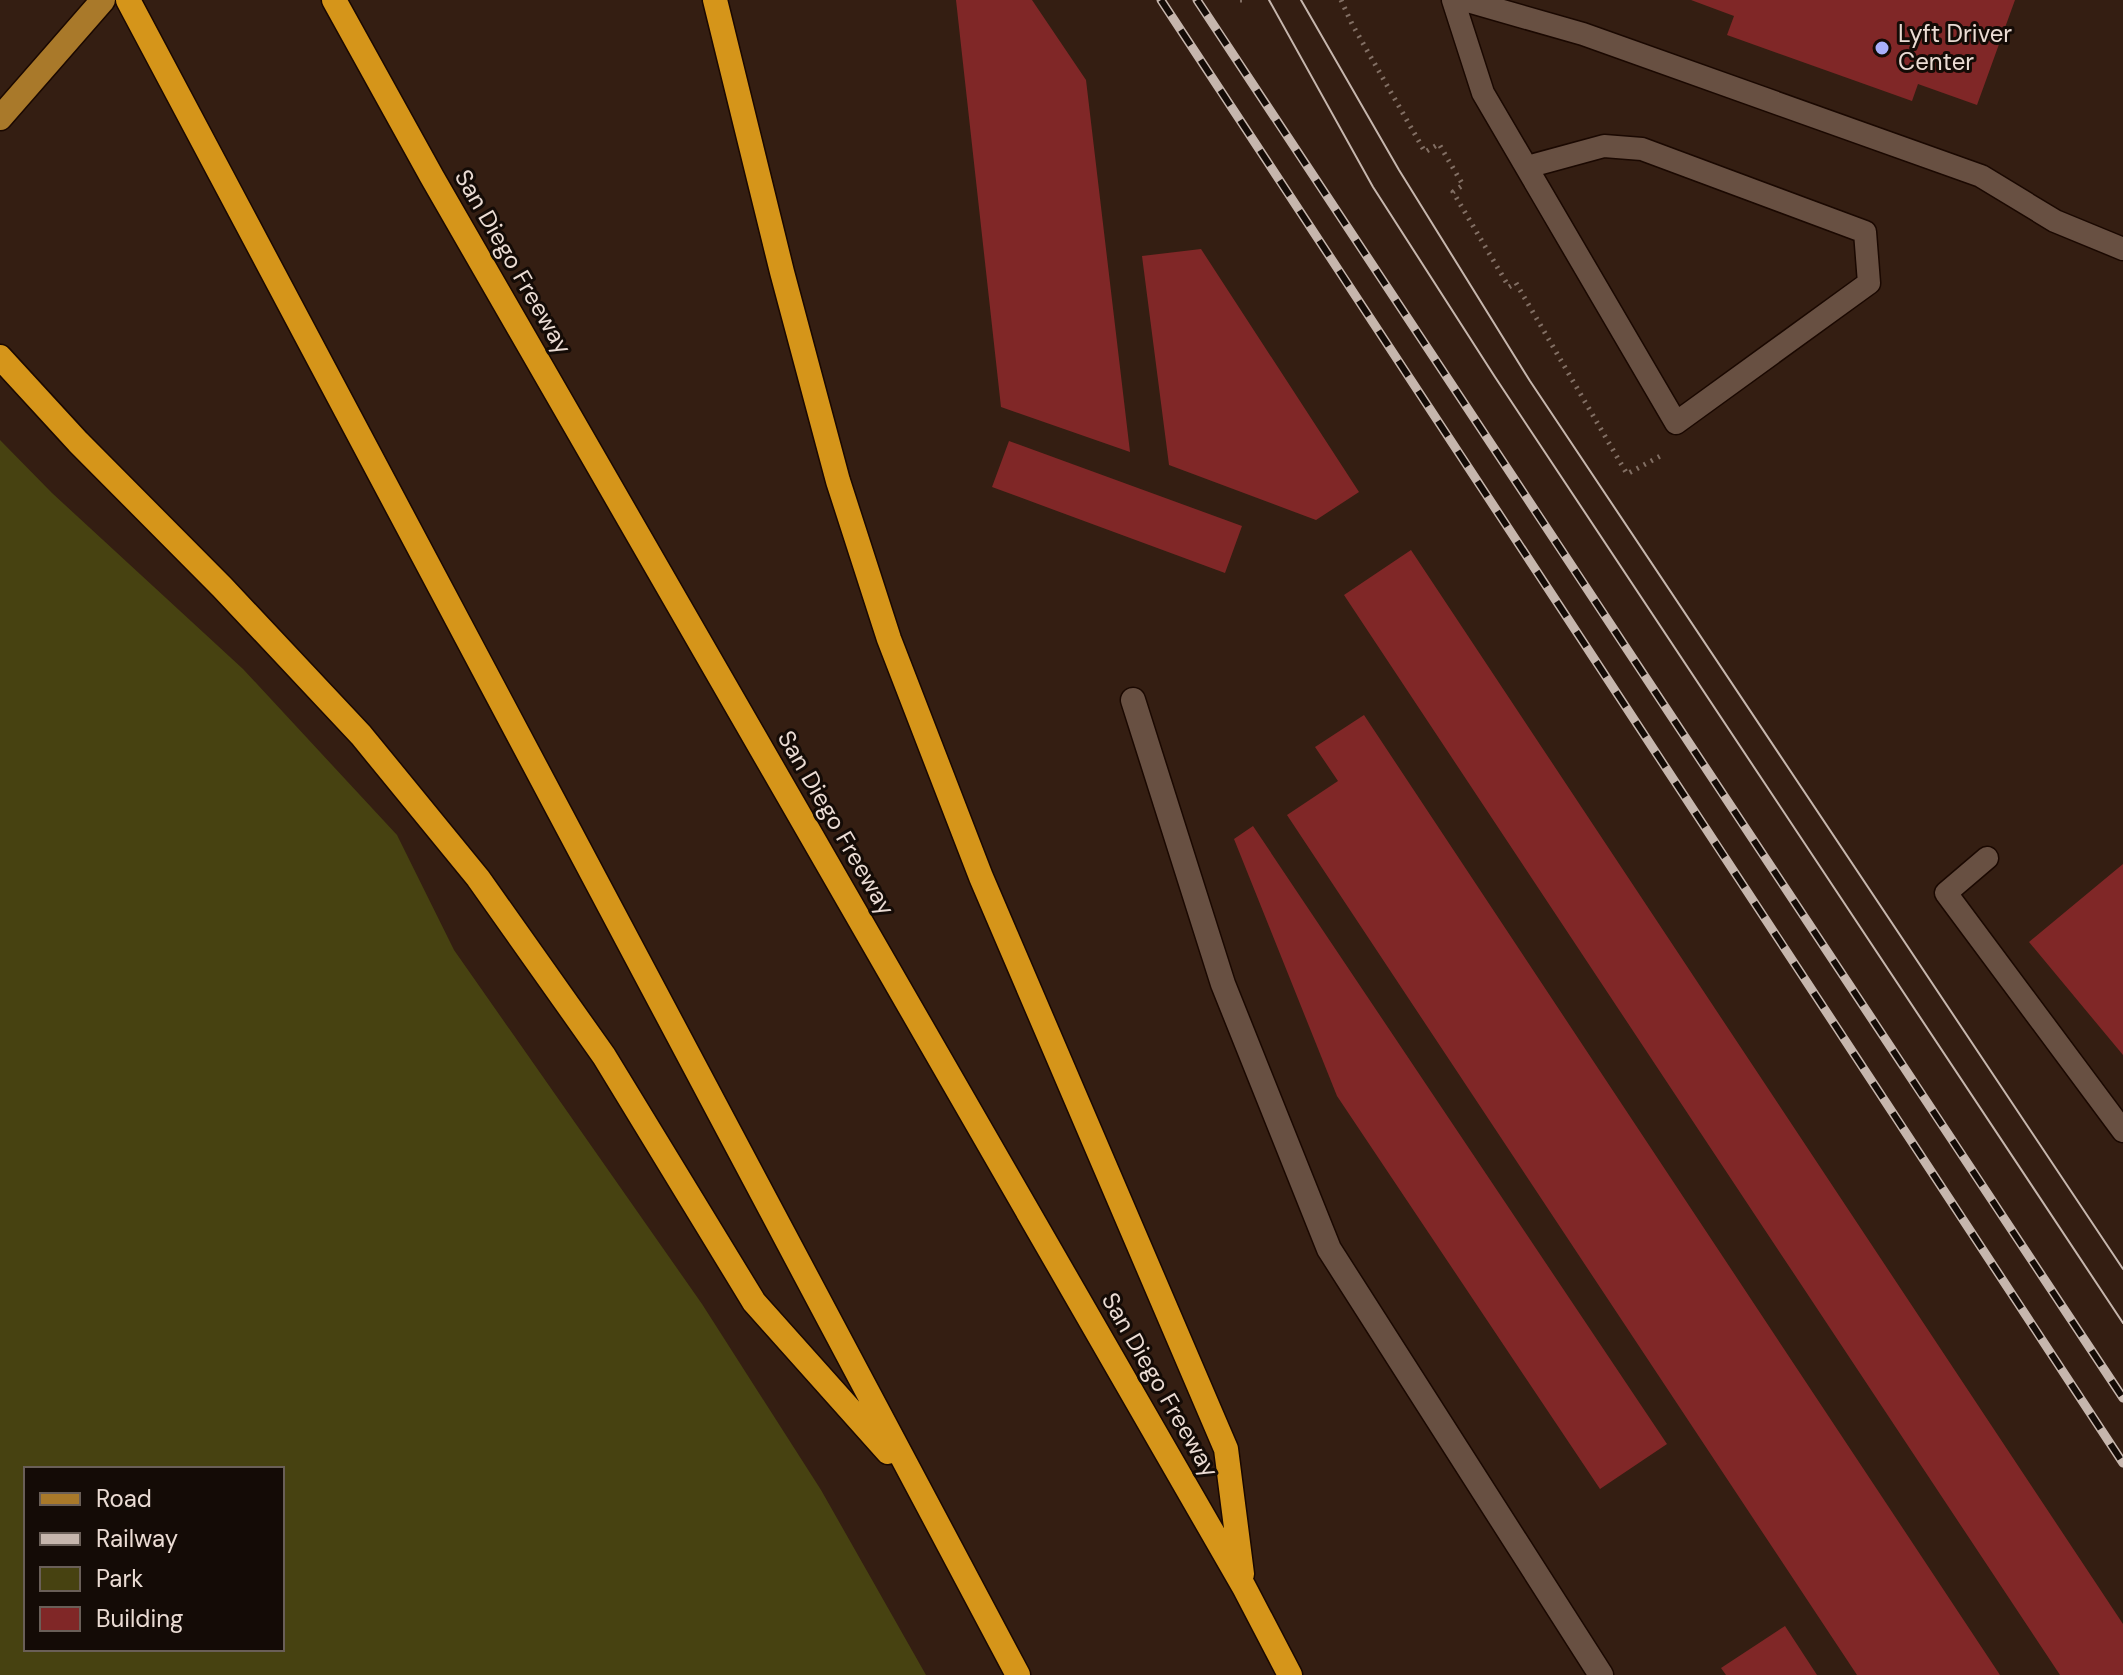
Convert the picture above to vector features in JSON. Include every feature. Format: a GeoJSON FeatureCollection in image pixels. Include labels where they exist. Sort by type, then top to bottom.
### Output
{"type":"FeatureCollection","features":[{"type":"Feature","properties":{"kind":"highway"},"geometry":{"type":"LineString","coordinates":[[128,0],[1018,1675]]}},
{"type":"Feature","properties":{"kind":"highway","name":"San Diego Freeway"},"geometry":{"type":"LineString","coordinates":[[334,0],[432,177],[1244,1587],[1290,1675]]}},
{"type":"Feature","properties":{"kind":"highway"},"geometry":{"type":"LineString","coordinates":[[715,0],[782,272],[838,481],[889,639],[981,877],[1226,1449],[1244,1587]]}},
{"type":"Feature","properties":{"kind":"highway"},"geometry":{"type":"LineString","coordinates":[[0,357],[78,442],[222,587],[379,757],[478,878],[604,1056],[754,1302],[914,1481]]}},
{"type":"Feature","properties":{"kind":"main road"},"geometry":{"type":"LineString","coordinates":[[0,118],[103,0]]}},
{"type":"Feature","properties":{"kind":"street"},"geometry":{"type":"LineString","coordinates":[[1133,700],[1223,984],[1329,1249],[1601,1675]]}},
{"type":"Feature","properties":{"kind":"lane"},"geometry":{"type":"LineString","coordinates":[[1453,0],[1483,93],[1676,423],[1869,283],[1865,232],[1642,149],[1604,146],[1527,167]]}},
{"type":"Feature","properties":{"kind":"lane"},"geometry":{"type":"LineString","coordinates":[[1464,0],[1583,34],[1981,176],[2055,221],[2123,249]]}},
{"type":"Feature","properties":{"kind":"lane"},"geometry":{"type":"LineString","coordinates":[[1987,858],[1946,893],[2123,1131]]}},
{"type":"Feature","properties":{"kind":"path"},"geometry":{"type":"LineString","coordinates":[[1341,0],[1425,152],[1439,144],[1463,185],[1453,192],[1509,287],[1516,283],[1627,474],[1670,451],[1676,423]]}},
{"type":"Feature","properties":{"kind":"green space"},"geometry":{"type":"Polygon","coordinates":[[[0,440],[52,493],[243,669],[397,835],[454,950],[702,1304],[821,1490],[926,1675],[0,1675],[0,440]]]}},
{"type":"Feature","properties":{"kind":"building"},"geometry":{"type":"Polygon","coordinates":[[[956,0],[1032,0],[1086,80],[1130,452],[1001,407],[956,0]]]}},
{"type":"Feature","properties":{"kind":"building","name":"Lyft Driver Center"},"geometry":{"type":"Polygon","coordinates":[[[1691,0],[2015,0],[1977,105],[1918,84],[1912,101],[1727,35],[1734,16],[1691,0]]]}},
{"type":"Feature","properties":{"kind":"building"},"geometry":{"type":"Polygon","coordinates":[[[1201,249],[1359,492],[1316,520],[1169,465],[1142,256],[1201,249]]]}},
{"type":"Feature","properties":{"kind":"building"},"geometry":{"type":"Polygon","coordinates":[[[1009,441],[1242,526],[1225,573],[992,487],[1009,441]]]}},
{"type":"Feature","properties":{"kind":"building"},"geometry":{"type":"Polygon","coordinates":[[[1411,550],[2123,1624],[2123,1675],[2060,1675],[1344,595],[1411,550]]]}},
{"type":"Feature","properties":{"kind":"building"},"geometry":{"type":"Polygon","coordinates":[[[1364,715],[2000,1675],[1857,1675],[1287,815],[1338,781],[1315,747],[1364,715]]]}},
{"type":"Feature","properties":{"kind":"building"},"geometry":{"type":"Polygon","coordinates":[[[1253,826],[1667,1444],[1600,1489],[1337,1096],[1234,839],[1253,826]]]}},
{"type":"Feature","properties":{"kind":"building"},"geometry":{"type":"Polygon","coordinates":[[[2123,864],[2123,1055],[2029,942],[2123,864]]]}},
{"type":"Feature","properties":{"kind":"building"},"geometry":{"type":"Polygon","coordinates":[[[1785,1626],[1817,1675],[1726,1675],[1721,1668],[1785,1626]]]}},
{"type":"Feature","properties":{"kind":"tram line"},"geometry":{"type":"LineString","coordinates":[[1269,0],[1373,187],[1495,377],[2123,1323]]}},
{"type":"Feature","properties":{"kind":"tram line"},"geometry":{"type":"LineString","coordinates":[[1301,0],[1399,170],[1530,381],[2123,1269]]}},
{"type":"Feature","properties":{"kind":"railway"},"geometry":{"type":"LineString","coordinates":[[1161,0],[2123,1463]]}},
{"type":"Feature","properties":{"kind":"railway"},"geometry":{"type":"LineString","coordinates":[[1197,0],[2123,1398]]}},
{"type":"Feature","properties":{"kind":"place","name":"Lyft Driver Center"},"geometry":{"type":"Point","coordinates":[1882,48]}}]}
